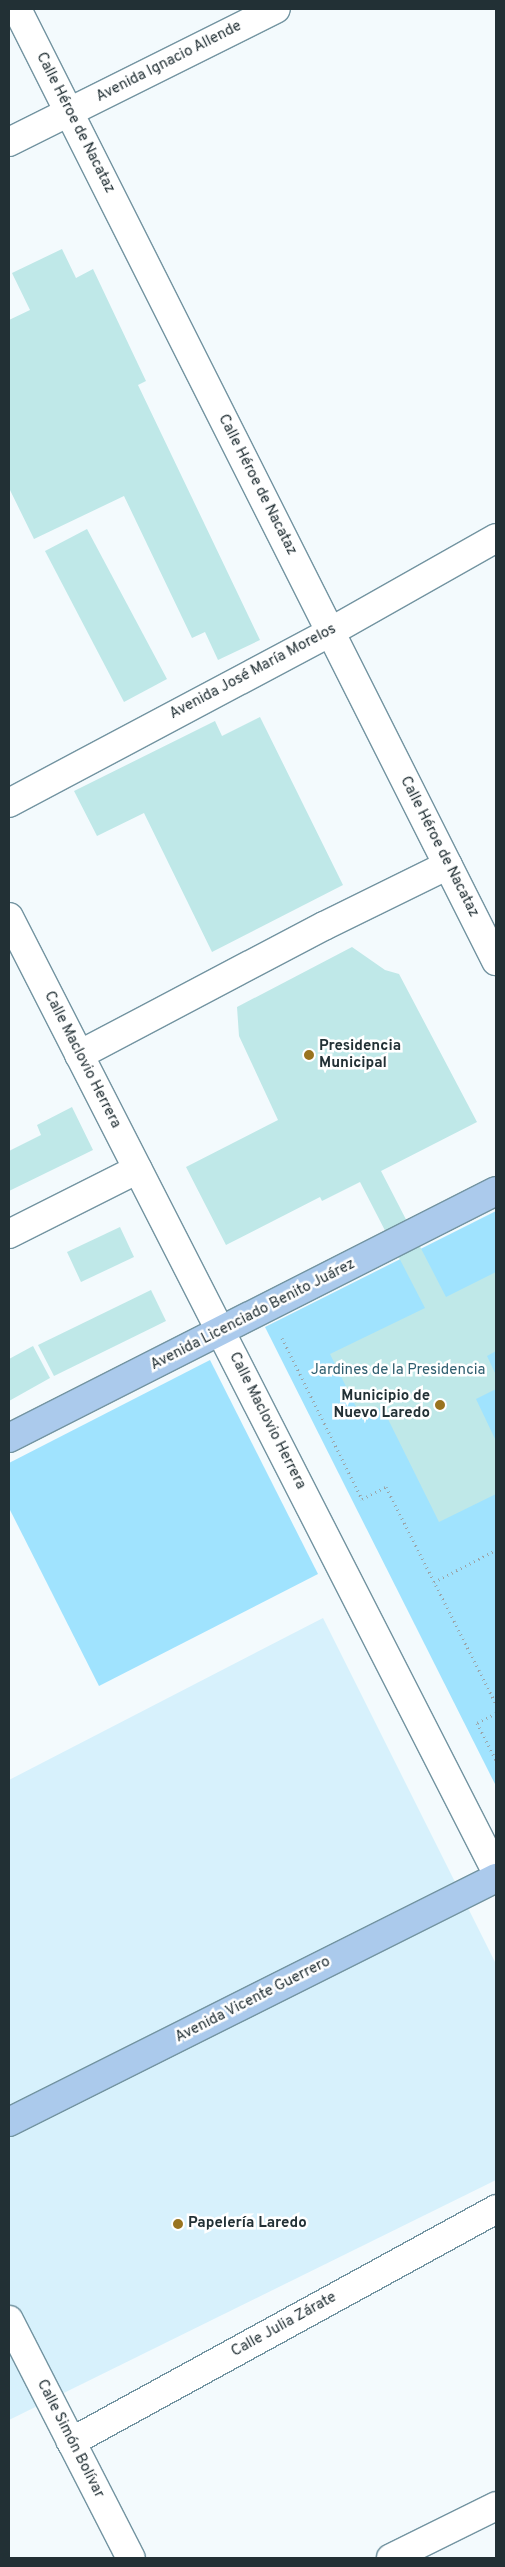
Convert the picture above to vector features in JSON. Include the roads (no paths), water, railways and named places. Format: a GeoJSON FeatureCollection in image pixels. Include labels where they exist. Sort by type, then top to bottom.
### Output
{"type":"FeatureCollection","features":[{"type":"Feature","properties":{"kind":"main road","name":"Avenida Licenciado Benito Juárez"},"geometry":{"type":"LineString","coordinates":[[9,1438],[496,1191]]}},
{"type":"Feature","properties":{"kind":"main road","name":"Avenida Vicente Guerrero"},"geometry":{"type":"LineString","coordinates":[[9,2122],[496,1878]]}},
{"type":"Feature","properties":{"kind":"street","name":"Calle Héroe de Nacataz"},"geometry":{"type":"LineString","coordinates":[[17,9],[496,961]]}},
{"type":"Feature","properties":{"kind":"street","name":"Avenida Ignacio Allende"},"geometry":{"type":"LineString","coordinates":[[9,142],[276,9]]}},
{"type":"Feature","properties":{"kind":"street","name":"Avenida José María Morelos"},"geometry":{"type":"LineString","coordinates":[[9,803],[330,632],[496,538]]}},
{"type":"Feature","properties":{"kind":"street"},"geometry":{"type":"LineString","coordinates":[[79,1054],[324,926],[448,865]]}},
{"type":"Feature","properties":{"kind":"street","name":"Calle Maclovio Herrera"},"geometry":{"type":"LineString","coordinates":[[9,918],[222,1331],[496,1871]]}},
{"type":"Feature","properties":{"kind":"street"},"geometry":{"type":"LineString","coordinates":[[9,1234],[138,1170]]}},
{"type":"Feature","properties":{"kind":"street","name":"Calle Julia Zárate"},"geometry":{"type":"LineString","coordinates":[[71,2442],[496,2209]]}},
{"type":"Feature","properties":{"kind":"street","name":"Calle Simón Bolívar"},"geometry":{"type":"LineString","coordinates":[[9,2320],[131,2558]]}},
{"type":"Feature","properties":{"kind":"street"},"geometry":{"type":"LineString","coordinates":[[391,2558],[496,2506]]}},
{"type":"Feature","properties":{"kind":"place","name":"Presidencia Municipal"},"geometry":{"type":"Point","coordinates":[309,1055]}},
{"type":"Feature","properties":{"kind":"place","name":"Municipio de Nuevo Laredo"},"geometry":{"type":"Point","coordinates":[440,1405]}},
{"type":"Feature","properties":{"kind":"place","name":"Papelería Laredo"},"geometry":{"type":"Point","coordinates":[178,2224]}},
{"type":"Feature","properties":{"kind":"park label","name":"Jardines de la Presidencia"},"geometry":{"type":"Point","coordinates":[398,1371]}}]}
